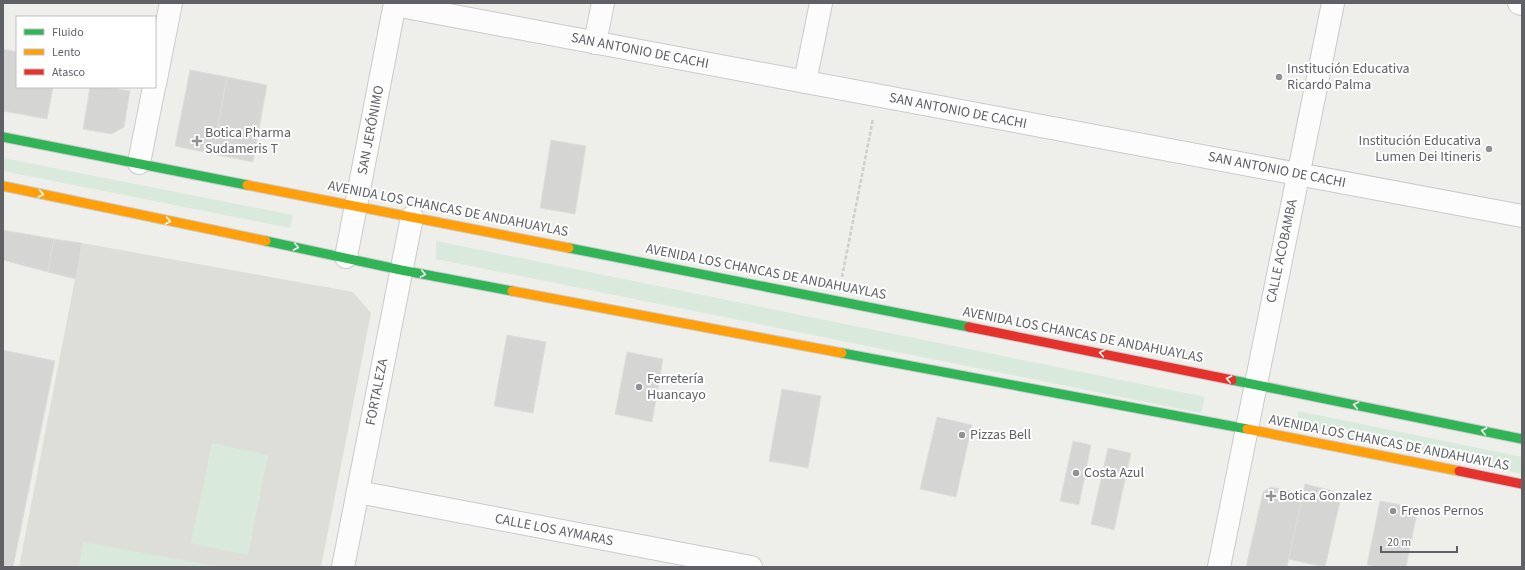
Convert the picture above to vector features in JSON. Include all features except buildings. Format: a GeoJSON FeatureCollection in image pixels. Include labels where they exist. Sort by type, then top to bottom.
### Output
{"type":"FeatureCollection","features":[{"type":"Feature","properties":{"kind":"main road","name":"AVENIDA LOS CHANCAS DE ANDAHUAYLAS"},"geometry":{"type":"LineString","coordinates":[[3,137],[838,300],[1522,439]]}},
{"type":"Feature","properties":{"kind":"main road","name":"AVENIDA LOS CHANCAS DE ANDAHUAYLAS"},"geometry":{"type":"LineString","coordinates":[[3,186],[346,257],[401,270],[1246,429],[1522,484]]}},
{"type":"Feature","properties":{"kind":"street"},"geometry":{"type":"LineString","coordinates":[[156,81],[171,3]]}},
{"type":"Feature","properties":{"kind":"street"},"geometry":{"type":"LineString","coordinates":[[595,43],[603,3]]}},
{"type":"Feature","properties":{"kind":"street"},"geometry":{"type":"LineString","coordinates":[[805,82],[821,3]]}},
{"type":"Feature","properties":{"kind":"street","name":"CALLE ACOBAMBA"},"geometry":{"type":"LineString","coordinates":[[1219,567],[1333,3]]}},
{"type":"Feature","properties":{"kind":"street","name":"SAN ANTONIO DE CACHI"},"geometry":{"type":"LineString","coordinates":[[395,4],[595,43],[1522,216]]}},
{"type":"Feature","properties":{"kind":"street","name":"SAN JERÓNIMO"},"geometry":{"type":"LineString","coordinates":[[346,257],[395,4]]}},
{"type":"Feature","properties":{"kind":"street"},"geometry":{"type":"LineString","coordinates":[[139,163],[155,88]]}},
{"type":"Feature","properties":{"kind":"street","name":"FORTALEZA"},"geometry":{"type":"LineString","coordinates":[[343,567],[412,217]]}},
{"type":"Feature","properties":{"kind":"street","name":"CALLE LOS AYMARAS"},"geometry":{"type":"LineString","coordinates":[[358,492],[751,567]]}},
{"type":"Feature","properties":{"kind":"path"},"geometry":{"type":"LineString","coordinates":[[842,281],[878,96]]}},
{"type":"Feature","properties":{"kind":"shaded area"},"geometry":{"type":"Polygon","coordinates":[[[82,243],[353,292],[371,313],[321,567],[19,567],[82,243]]]}},
{"type":"Feature","properties":{"kind":"green space"},"geometry":{"type":"Polygon","coordinates":[[[3,158],[293,215],[290,228],[3,171],[3,158]]]}},
{"type":"Feature","properties":{"kind":"green space"},"geometry":{"type":"Polygon","coordinates":[[[436,241],[1205,397],[1201,413],[436,259],[436,241]]]}},
{"type":"Feature","properties":{"kind":"green space"},"geometry":{"type":"Polygon","coordinates":[[[1298,411],[1522,457],[1522,474],[1298,429],[1298,411]]]}},
{"type":"Feature","properties":{"kind":"green space"},"geometry":{"type":"Polygon","coordinates":[[[212,443],[268,455],[248,555],[191,543],[212,443]]]}},
{"type":"Feature","properties":{"kind":"green space"},"geometry":{"type":"Polygon","coordinates":[[[83,542],[219,567],[79,567],[83,542]]]}},
{"type":"Feature","properties":{"kind":"traffic: fast"},"geometry":{"type":"LineString","coordinates":[[3,137],[247,185]]}},
{"type":"Feature","properties":{"kind":"traffic: fast"},"geometry":{"type":"LineString","coordinates":[[266,241],[401,270],[512,291]]}},
{"type":"Feature","properties":{"kind":"traffic: fast"},"geometry":{"type":"LineString","coordinates":[[569,248],[969,327]]}},
{"type":"Feature","properties":{"kind":"traffic: fast"},"geometry":{"type":"LineString","coordinates":[[842,353],[1247,429]]}},
{"type":"Feature","properties":{"kind":"traffic: fast"},"geometry":{"type":"LineString","coordinates":[[1232,380],[1522,439]]}},
{"type":"Feature","properties":{"kind":"traffic: slow"},"geometry":{"type":"LineString","coordinates":[[247,185],[569,248]]}},
{"type":"Feature","properties":{"kind":"traffic: slow"},"geometry":{"type":"LineString","coordinates":[[3,186],[266,241]]}},
{"type":"Feature","properties":{"kind":"traffic: slow"},"geometry":{"type":"LineString","coordinates":[[512,291],[842,353]]}},
{"type":"Feature","properties":{"kind":"traffic: slow"},"geometry":{"type":"LineString","coordinates":[[1247,429],[1459,471]]}},
{"type":"Feature","properties":{"kind":"traffic: jam"},"geometry":{"type":"LineString","coordinates":[[969,327],[1232,380]]}},
{"type":"Feature","properties":{"kind":"traffic: jam"},"geometry":{"type":"LineString","coordinates":[[1459,471],[1522,484]]}},
{"type":"Feature","properties":{"kind":"place","name":"Institución Educativa Ricardo Palma"},"geometry":{"type":"Point","coordinates":[1279,77]}},
{"type":"Feature","properties":{"kind":"place","name":"Botica Pharma Sudameris T"},"geometry":{"type":"Point","coordinates":[197,141]}},
{"type":"Feature","properties":{"kind":"place","name":"Institución Educativa Lumen Dei Itineris"},"geometry":{"type":"Point","coordinates":[1489,149]}},
{"type":"Feature","properties":{"kind":"place","name":"Ferretería Huancayo"},"geometry":{"type":"Point","coordinates":[639,387]}},
{"type":"Feature","properties":{"kind":"place","name":"Pizzas Bell"},"geometry":{"type":"Point","coordinates":[962,435]}},
{"type":"Feature","properties":{"kind":"place","name":"Costa Azul"},"geometry":{"type":"Point","coordinates":[1076,473]}},
{"type":"Feature","properties":{"kind":"place","name":"Botica Gonzalez"},"geometry":{"type":"Point","coordinates":[1271,496]}},
{"type":"Feature","properties":{"kind":"place","name":"Frenos Pernos"},"geometry":{"type":"Point","coordinates":[1393,511]}}]}
